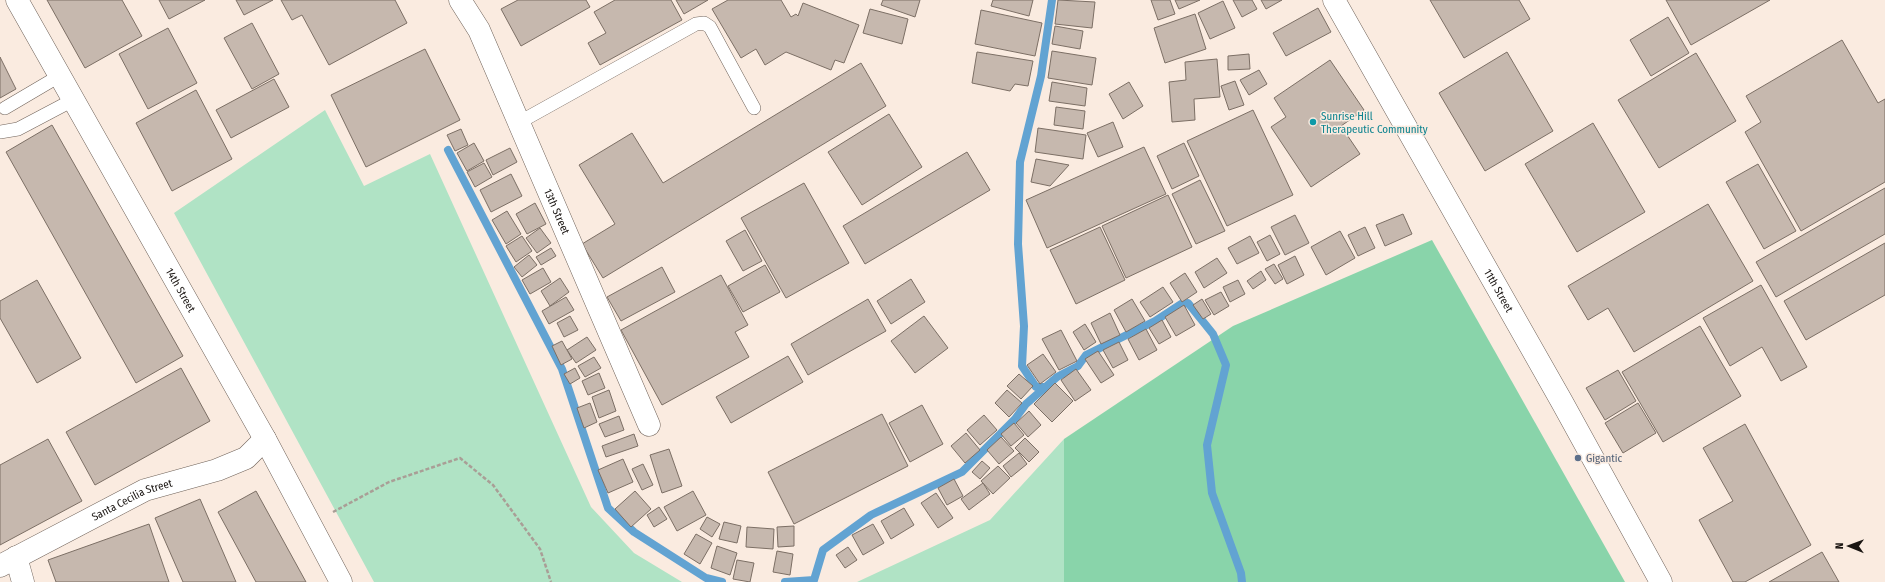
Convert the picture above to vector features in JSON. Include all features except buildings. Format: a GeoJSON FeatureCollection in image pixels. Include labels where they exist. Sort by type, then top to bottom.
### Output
{"type":"FeatureCollection","features":[{"type":"Feature","properties":{"kind":"street","name":"14th Street"},"geometry":{"type":"LineString","coordinates":[[17,0],[265,439],[341,582]]}},
{"type":"Feature","properties":{"kind":"street","name":"13th Street"},"geometry":{"type":"LineString","coordinates":[[460,0],[479,30],[649,425]]}},
{"type":"Feature","properties":{"kind":"street","name":"11th Street"},"geometry":{"type":"LineString","coordinates":[[1334,0],[1562,402],[1661,582]]}},
{"type":"Feature","properties":{"kind":"street","name":"Santa Cecilia Street"},"geometry":{"type":"LineString","coordinates":[[8,562],[145,490],[217,470],[246,458],[265,439]]}},
{"type":"Feature","properties":{"kind":"street"},"geometry":{"type":"LineString","coordinates":[[8,562],[23,582]]}},
{"type":"Feature","properties":{"kind":"lane"},"geometry":{"type":"LineString","coordinates":[[518,123],[696,24],[704,23],[710,27],[754,108]]}},
{"type":"Feature","properties":{"kind":"lane"},"geometry":{"type":"LineString","coordinates":[[5,108],[60,76]]}},
{"type":"Feature","properties":{"kind":"lane"},"geometry":{"type":"LineString","coordinates":[[0,132],[18,129],[73,100]]}},
{"type":"Feature","properties":{"kind":"path"},"geometry":{"type":"LineString","coordinates":[[310,524],[389,482],[460,458],[493,485],[498,491],[540,549],[551,582]]}},
{"type":"Feature","properties":{"kind":"green space"},"geometry":{"type":"Polygon","coordinates":[[[325,110],[364,186],[430,154],[591,507],[634,553],[682,582],[374,582],[174,213],[325,110]]]}},
{"type":"Feature","properties":{"kind":"green space"},"geometry":{"type":"Polygon","coordinates":[[[1432,240],[1625,582],[1064,582],[1064,439],[1233,326],[1432,240]]]}},
{"type":"Feature","properties":{"kind":"green space"},"geometry":{"type":"Polygon","coordinates":[[[1064,439],[1064,582],[857,582],[990,520],[1064,439]]]}},
{"type":"Feature","properties":{"kind":"waterway"},"geometry":{"type":"LineString","coordinates":[[1047,387],[1036,387],[1022,366],[1024,326],[1018,244],[1020,162],[1041,76],[1052,0]]}},
{"type":"Feature","properties":{"kind":"waterway"},"geometry":{"type":"LineString","coordinates":[[448,150],[562,369],[608,508],[634,532],[706,578],[722,582]]}},
{"type":"Feature","properties":{"kind":"waterway"},"geometry":{"type":"LineString","coordinates":[[785,582],[814,580],[823,550],[871,515],[962,472],[1015,419],[1026,404],[1057,377],[1078,366],[1086,355],[1155,321],[1181,304],[1188,303],[1213,334],[1226,365],[1207,445],[1212,493],[1241,573],[1242,582]]}},
{"type":"Feature","properties":{"kind":"place","name":"Sunrise Hill Therapeutic Community"},"geometry":{"type":"Point","coordinates":[1313,122]}},
{"type":"Feature","properties":{"kind":"place","name":"Gigantic"},"geometry":{"type":"Point","coordinates":[1578,458]}}]}
